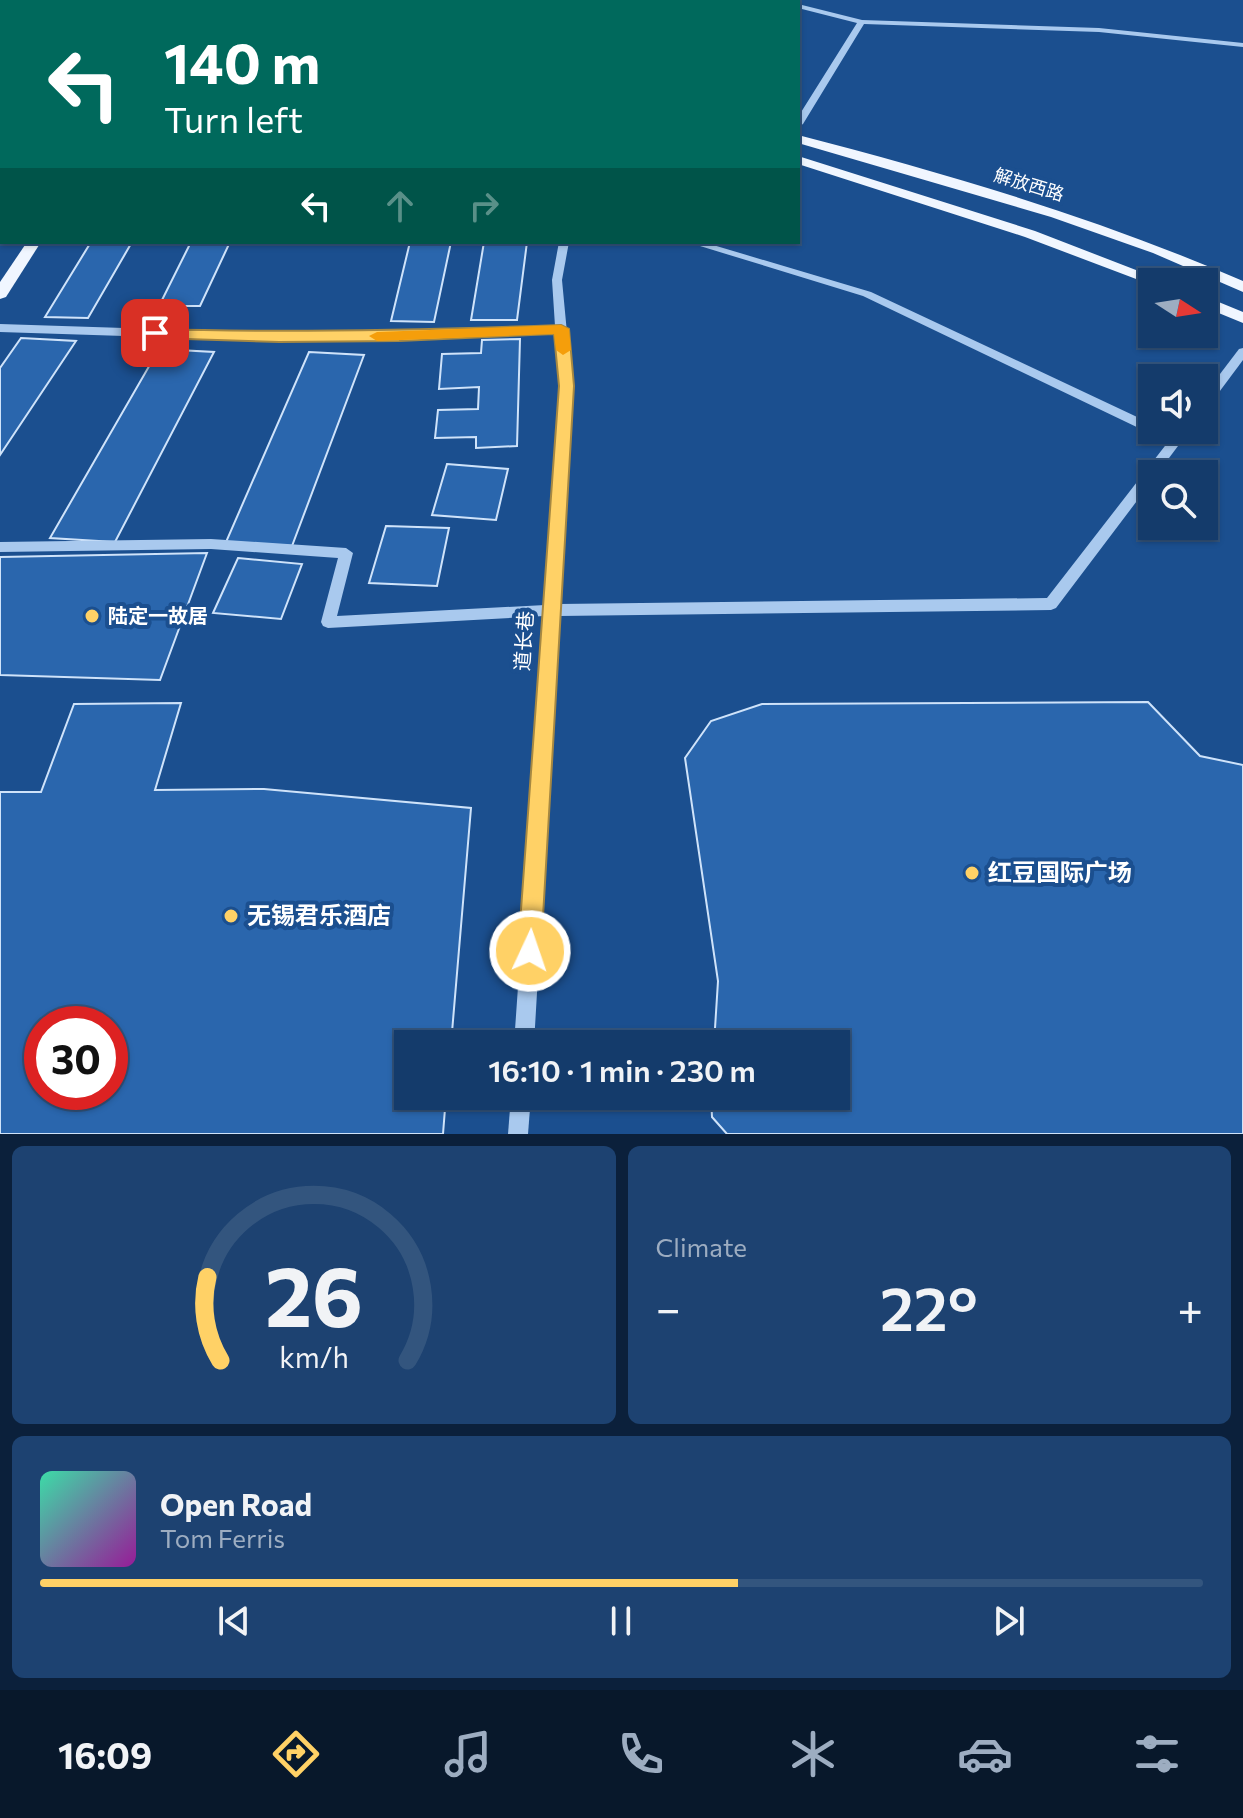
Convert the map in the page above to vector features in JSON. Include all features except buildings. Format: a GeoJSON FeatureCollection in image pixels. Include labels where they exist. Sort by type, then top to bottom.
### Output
{"type":"FeatureCollection","features":[{"type":"Feature","properties":{"kind":"main road","name":"解放西路"},"geometry":{"type":"LineString","coordinates":[[800,140],[1056,214],[1158,250],[1243,287]]}},
{"type":"Feature","properties":{"kind":"main road"},"geometry":{"type":"LineString","coordinates":[[800,161],[1030,234],[1138,274]]}},
{"type":"Feature","properties":{"kind":"main road"},"geometry":{"type":"LineString","coordinates":[[0,294],[33,244]]}},
{"type":"Feature","properties":{"kind":"main road"},"geometry":{"type":"LineString","coordinates":[[1218,307],[1243,318]]}},
{"type":"Feature","properties":{"kind":"street"},"geometry":{"type":"LineString","coordinates":[[800,6],[862,22],[1099,30],[1243,45]]}},
{"type":"Feature","properties":{"kind":"street"},"geometry":{"type":"LineString","coordinates":[[800,121],[862,22]]}},
{"type":"Feature","properties":{"kind":"street","name":"道长巷"},"geometry":{"type":"LineString","coordinates":[[525,1030],[566,386],[557,280],[564,244]]}},
{"type":"Feature","properties":{"kind":"street"},"geometry":{"type":"LineString","coordinates":[[699,244],[867,294],[1138,417]]}},
{"type":"Feature","properties":{"kind":"street"},"geometry":{"type":"LineString","coordinates":[[0,328],[279,337],[429,336],[561,329]]}},
{"type":"Feature","properties":{"kind":"street"},"geometry":{"type":"LineString","coordinates":[[1218,385],[1243,352]]}},
{"type":"Feature","properties":{"kind":"street"},"geometry":{"type":"LineString","coordinates":[[0,547],[211,544],[346,553],[328,622],[550,610],[1051,604],[1174,444]]}},
{"type":"Feature","properties":{"kind":"street"},"geometry":{"type":"LineString","coordinates":[[518,1134],[520,1110]]}},
{"type":"Feature","properties":{"kind":"slow traffic"},"geometry":{"type":"LineString","coordinates":[[377,336],[561,329],[563,350]]}},
{"type":"Feature","properties":{"kind":"place","name":"陆定一故居"},"geometry":{"type":"Point","coordinates":[92,616]}},
{"type":"Feature","properties":{"kind":"place","name":"红豆国际广场"},"geometry":{"type":"Point","coordinates":[972,873]}},
{"type":"Feature","properties":{"kind":"place","name":"无锡君乐酒店"},"geometry":{"type":"Point","coordinates":[231,916]}},
{"type":"Feature","properties":{"kind":"route"},"geometry":{"type":"LineString","coordinates":[[155,333],[279,337],[429,336],[561,329],[566,386],[530,951]]}}]}
